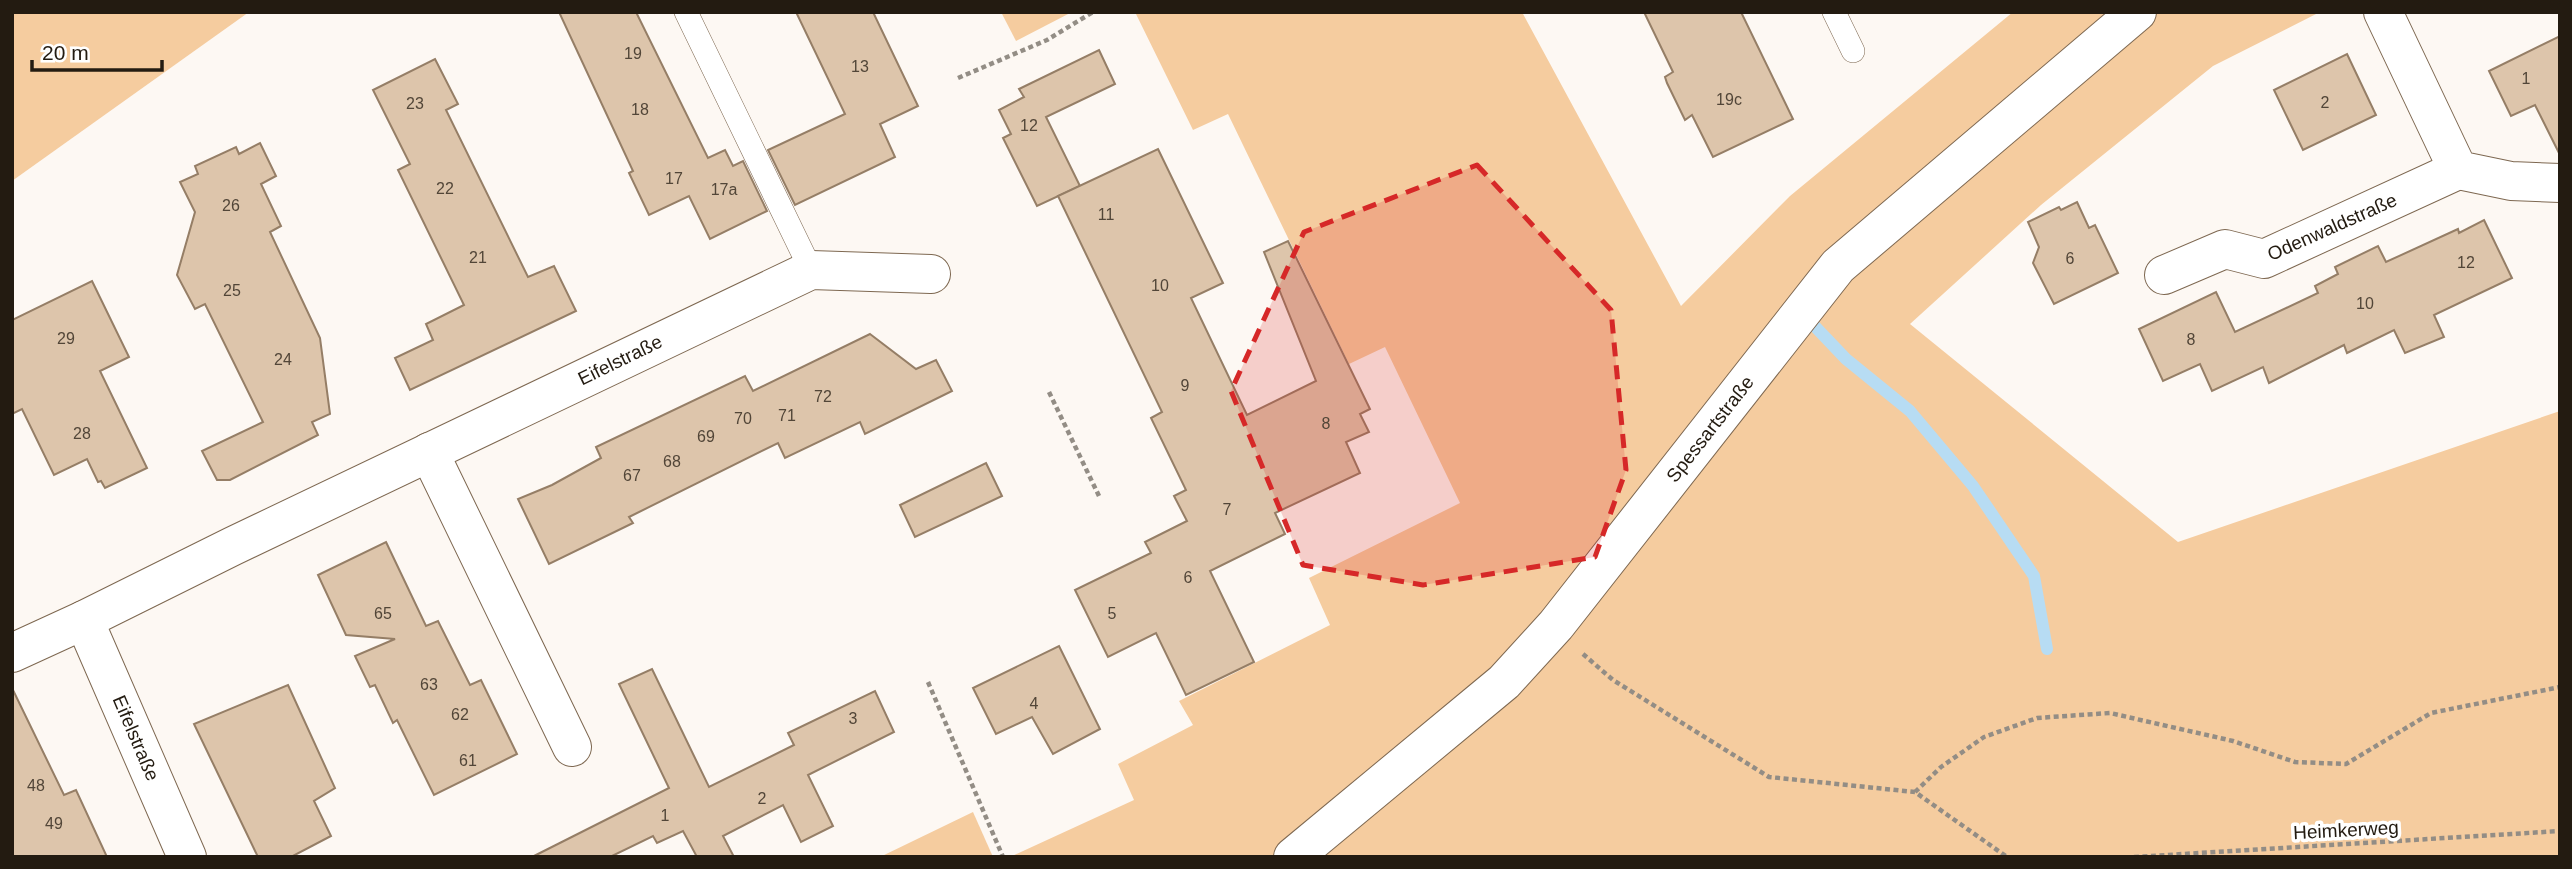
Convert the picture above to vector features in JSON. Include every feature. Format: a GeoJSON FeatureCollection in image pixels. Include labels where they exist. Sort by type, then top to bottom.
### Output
{"type":"FeatureCollection","features":[{"type":"Feature","properties":{"kind":"street","name":"Spessartstraße"},"geometry":{"type":"LineString","coordinates":[[1293,857],[1504,682],[1556,625],[1839,266],[2137,12]]}},
{"type":"Feature","properties":{"kind":"street"},"geometry":{"type":"LineString","coordinates":[[2383,12],[2458,170],[2511,181],[2560,183]]}},
{"type":"Feature","properties":{"kind":"street","name":"Odenwaldstraße"},"geometry":{"type":"LineString","coordinates":[[2164,275],[2225,249],[2264,259],[2458,170]]}},
{"type":"Feature","properties":{"kind":"street","name":"Eifelstraße"},"geometry":{"type":"LineString","coordinates":[[12,653],[811,270],[931,274]]}},
{"type":"Feature","properties":{"kind":"street"},"geometry":{"type":"LineString","coordinates":[[429,453],[572,747]]}},
{"type":"Feature","properties":{"kind":"street","name":"Eifelstraße"},"geometry":{"type":"LineString","coordinates":[[84,620],[187,857]]}},
{"type":"Feature","properties":{"kind":"lane"},"geometry":{"type":"LineString","coordinates":[[686,12],[811,270]]}},
{"type":"Feature","properties":{"kind":"lane"},"geometry":{"type":"LineString","coordinates":[[1834,12],[1853,51]]}},
{"type":"Feature","properties":{"kind":"path"},"geometry":{"type":"LineString","coordinates":[[957,78],[1047,40],[1093,12]]}},
{"type":"Feature","properties":{"kind":"path"},"geometry":{"type":"LineString","coordinates":[[1049,392],[1099,496]]}},
{"type":"Feature","properties":{"kind":"path"},"geometry":{"type":"LineString","coordinates":[[1556,625],[1612,680],[1769,777],[1915,792],[2007,857]]}},
{"type":"Feature","properties":{"kind":"path"},"geometry":{"type":"LineString","coordinates":[[928,682],[1003,857]]}},
{"type":"Feature","properties":{"kind":"path"},"geometry":{"type":"LineString","coordinates":[[1915,792],[1941,767],[1984,737],[2038,718],[2110,713],[2233,741],[2295,762],[2346,764],[2431,713],[2560,687]]}},
{"type":"Feature","properties":{"kind":"path","name":"Heimkerweg"},"geometry":{"type":"LineString","coordinates":[[2134,857],[2560,831]]}},
{"type":"Feature","properties":{"kind":"highlighted area"},"geometry":{"type":"Polygon","coordinates":[[[1477,165],[1611,310],[1626,470],[1595,557],[1423,585],[1303,565],[1231,391],[1304,232],[1477,165]]]}},
{"type":"Feature","properties":{"kind":"shaded area"},"geometry":{"type":"Polygon","coordinates":[[[12,12],[249,12],[12,181],[12,12]]]}},
{"type":"Feature","properties":{"kind":"shaded area"},"geometry":{"type":"Polygon","coordinates":[[[1001,12],[1072,12],[1016,41],[1001,12]]]}},
{"type":"Feature","properties":{"kind":"shaded area"},"geometry":{"type":"Polygon","coordinates":[[[1135,12],[1522,12],[1681,306],[1790,196],[2013,12],[2320,12],[2213,66],[2041,205],[1910,324],[2178,542],[2560,411],[2560,857],[1010,857],[1134,800],[1118,764],[1193,725],[1179,701],[1330,625],[1309,578],[1460,503],[1385,347],[1349,364],[1228,114],[1193,130],[1135,12]]]}},
{"type":"Feature","properties":{"kind":"shaded area"},"geometry":{"type":"Polygon","coordinates":[[[973,812],[993,857],[880,857],[973,812]]]}},
{"type":"Feature","properties":{"kind":"building"},"geometry":{"type":"Polygon","coordinates":[[[559,12],[636,12],[708,158],[725,150],[733,166],[743,161],[767,211],[710,239],[689,196],[649,215],[629,173],[633,171],[559,12]]]}},
{"type":"Feature","properties":{"kind":"building"},"geometry":{"type":"Polygon","coordinates":[[[796,12],[873,12],[918,106],[880,124],[895,157],[795,205],[768,150],[845,114],[796,12]]]}},
{"type":"Feature","properties":{"kind":"building"},"geometry":{"type":"Polygon","coordinates":[[[1644,12],[1741,12],[1793,119],[1713,157],[1692,115],[1685,120],[1667,83],[1665,77],[1673,72],[1644,12]]]}},
{"type":"Feature","properties":{"kind":"building"},"geometry":{"type":"Polygon","coordinates":[[[2560,36],[2560,155],[2535,105],[2511,116],[2489,71],[2560,36]]]}},
{"type":"Feature","properties":{"kind":"building"},"geometry":{"type":"Polygon","coordinates":[[[1099,50],[1115,84],[1046,117],[1080,186],[1037,206],[1003,138],[1011,134],[999,110],[1024,97],[1019,89],[1099,50]]]}},
{"type":"Feature","properties":{"kind":"building"},"geometry":{"type":"Polygon","coordinates":[[[2347,54],[2376,115],[2303,150],[2274,90],[2347,54]]]}},
{"type":"Feature","properties":{"kind":"building"},"geometry":{"type":"Polygon","coordinates":[[[435,59],[458,104],[446,110],[528,277],[554,266],[576,311],[410,390],[395,358],[433,340],[426,324],[464,305],[398,170],[410,164],[373,90],[435,59]]]}},
{"type":"Feature","properties":{"kind":"building"},"geometry":{"type":"Polygon","coordinates":[[[260,143],[276,176],[261,184],[281,226],[270,232],[320,338],[330,414],[312,422],[318,435],[230,480],[217,480],[202,451],[263,422],[205,304],[195,309],[177,275],[195,212],[180,182],[198,174],[195,166],[236,147],[239,154],[260,143]]]}},
{"type":"Feature","properties":{"kind":"building"},"geometry":{"type":"Polygon","coordinates":[[[1158,149],[1223,283],[1191,298],[1247,415],[1316,381],[1264,252],[1288,241],[1370,409],[1360,414],[1369,432],[1346,442],[1360,473],[1275,513],[1285,534],[1210,571],[1254,662],[1186,695],[1156,633],[1108,657],[1075,590],[1151,553],[1145,542],[1187,521],[1174,496],[1186,490],[1151,418],[1162,412],[1058,196],[1158,149]]]}},
{"type":"Feature","properties":{"kind":"building"},"geometry":{"type":"Polygon","coordinates":[[[2077,202],[2089,228],[2095,225],[2118,273],[2054,304],[2033,263],[2039,247],[2028,222],[2059,207],[2061,210],[2077,202]]]}},
{"type":"Feature","properties":{"kind":"building"},"geometry":{"type":"Polygon","coordinates":[[[2484,220],[2512,278],[2434,315],[2444,337],[2405,353],[2394,330],[2347,353],[2344,345],[2269,383],[2263,367],[2212,391],[2200,364],[2163,381],[2139,329],[2216,292],[2235,332],[2318,293],[2315,286],[2338,274],[2335,267],[2378,246],[2386,262],[2458,229],[2459,233],[2484,220]]]}},
{"type":"Feature","properties":{"kind":"building"},"geometry":{"type":"Polygon","coordinates":[[[92,281],[129,357],[100,371],[147,468],[105,488],[101,481],[98,482],[87,459],[54,475],[22,409],[12,414],[12,320],[92,281]]]}},
{"type":"Feature","properties":{"kind":"building"},"geometry":{"type":"Polygon","coordinates":[[[870,334],[916,369],[936,360],[952,391],[865,434],[860,422],[785,458],[778,443],[629,517],[633,523],[549,564],[518,499],[552,485],[601,458],[596,447],[745,376],[753,391],[870,334]]]}},
{"type":"Feature","properties":{"kind":"building"},"geometry":{"type":"Polygon","coordinates":[[[986,463],[1002,496],[915,537],[900,505],[986,463]]]}},
{"type":"Feature","properties":{"kind":"building"},"geometry":{"type":"Polygon","coordinates":[[[386,542],[426,626],[438,621],[470,685],[481,680],[517,754],[434,795],[397,720],[393,723],[375,685],[370,687],[355,656],[395,639],[346,635],[318,575],[386,542]]]}},
{"type":"Feature","properties":{"kind":"building"},"geometry":{"type":"Polygon","coordinates":[[[1059,646],[1100,729],[1053,754],[1032,717],[996,734],[973,688],[1059,646]]]}},
{"type":"Feature","properties":{"kind":"building"},"geometry":{"type":"Polygon","coordinates":[[[652,669],[709,787],[794,745],[788,733],[875,691],[894,732],[808,775],[833,826],[801,842],[783,805],[723,836],[734,857],[697,857],[683,831],[657,843],[653,836],[610,857],[532,857],[669,788],[619,684],[652,669]]]}},
{"type":"Feature","properties":{"kind":"building"},"geometry":{"type":"Polygon","coordinates":[[[288,685],[335,788],[314,801],[331,836],[291,857],[258,857],[194,724],[288,685]]]}},
{"type":"Feature","properties":{"kind":"building"},"geometry":{"type":"Polygon","coordinates":[[[12,688],[64,795],[76,790],[107,857],[12,857],[12,688]]]}},
{"type":"Feature","properties":{"kind":"waterway"},"geometry":{"type":"LineString","coordinates":[[1805,316],[1846,359],[1910,411],[1973,486],[2034,576],[2047,649]]}}]}
